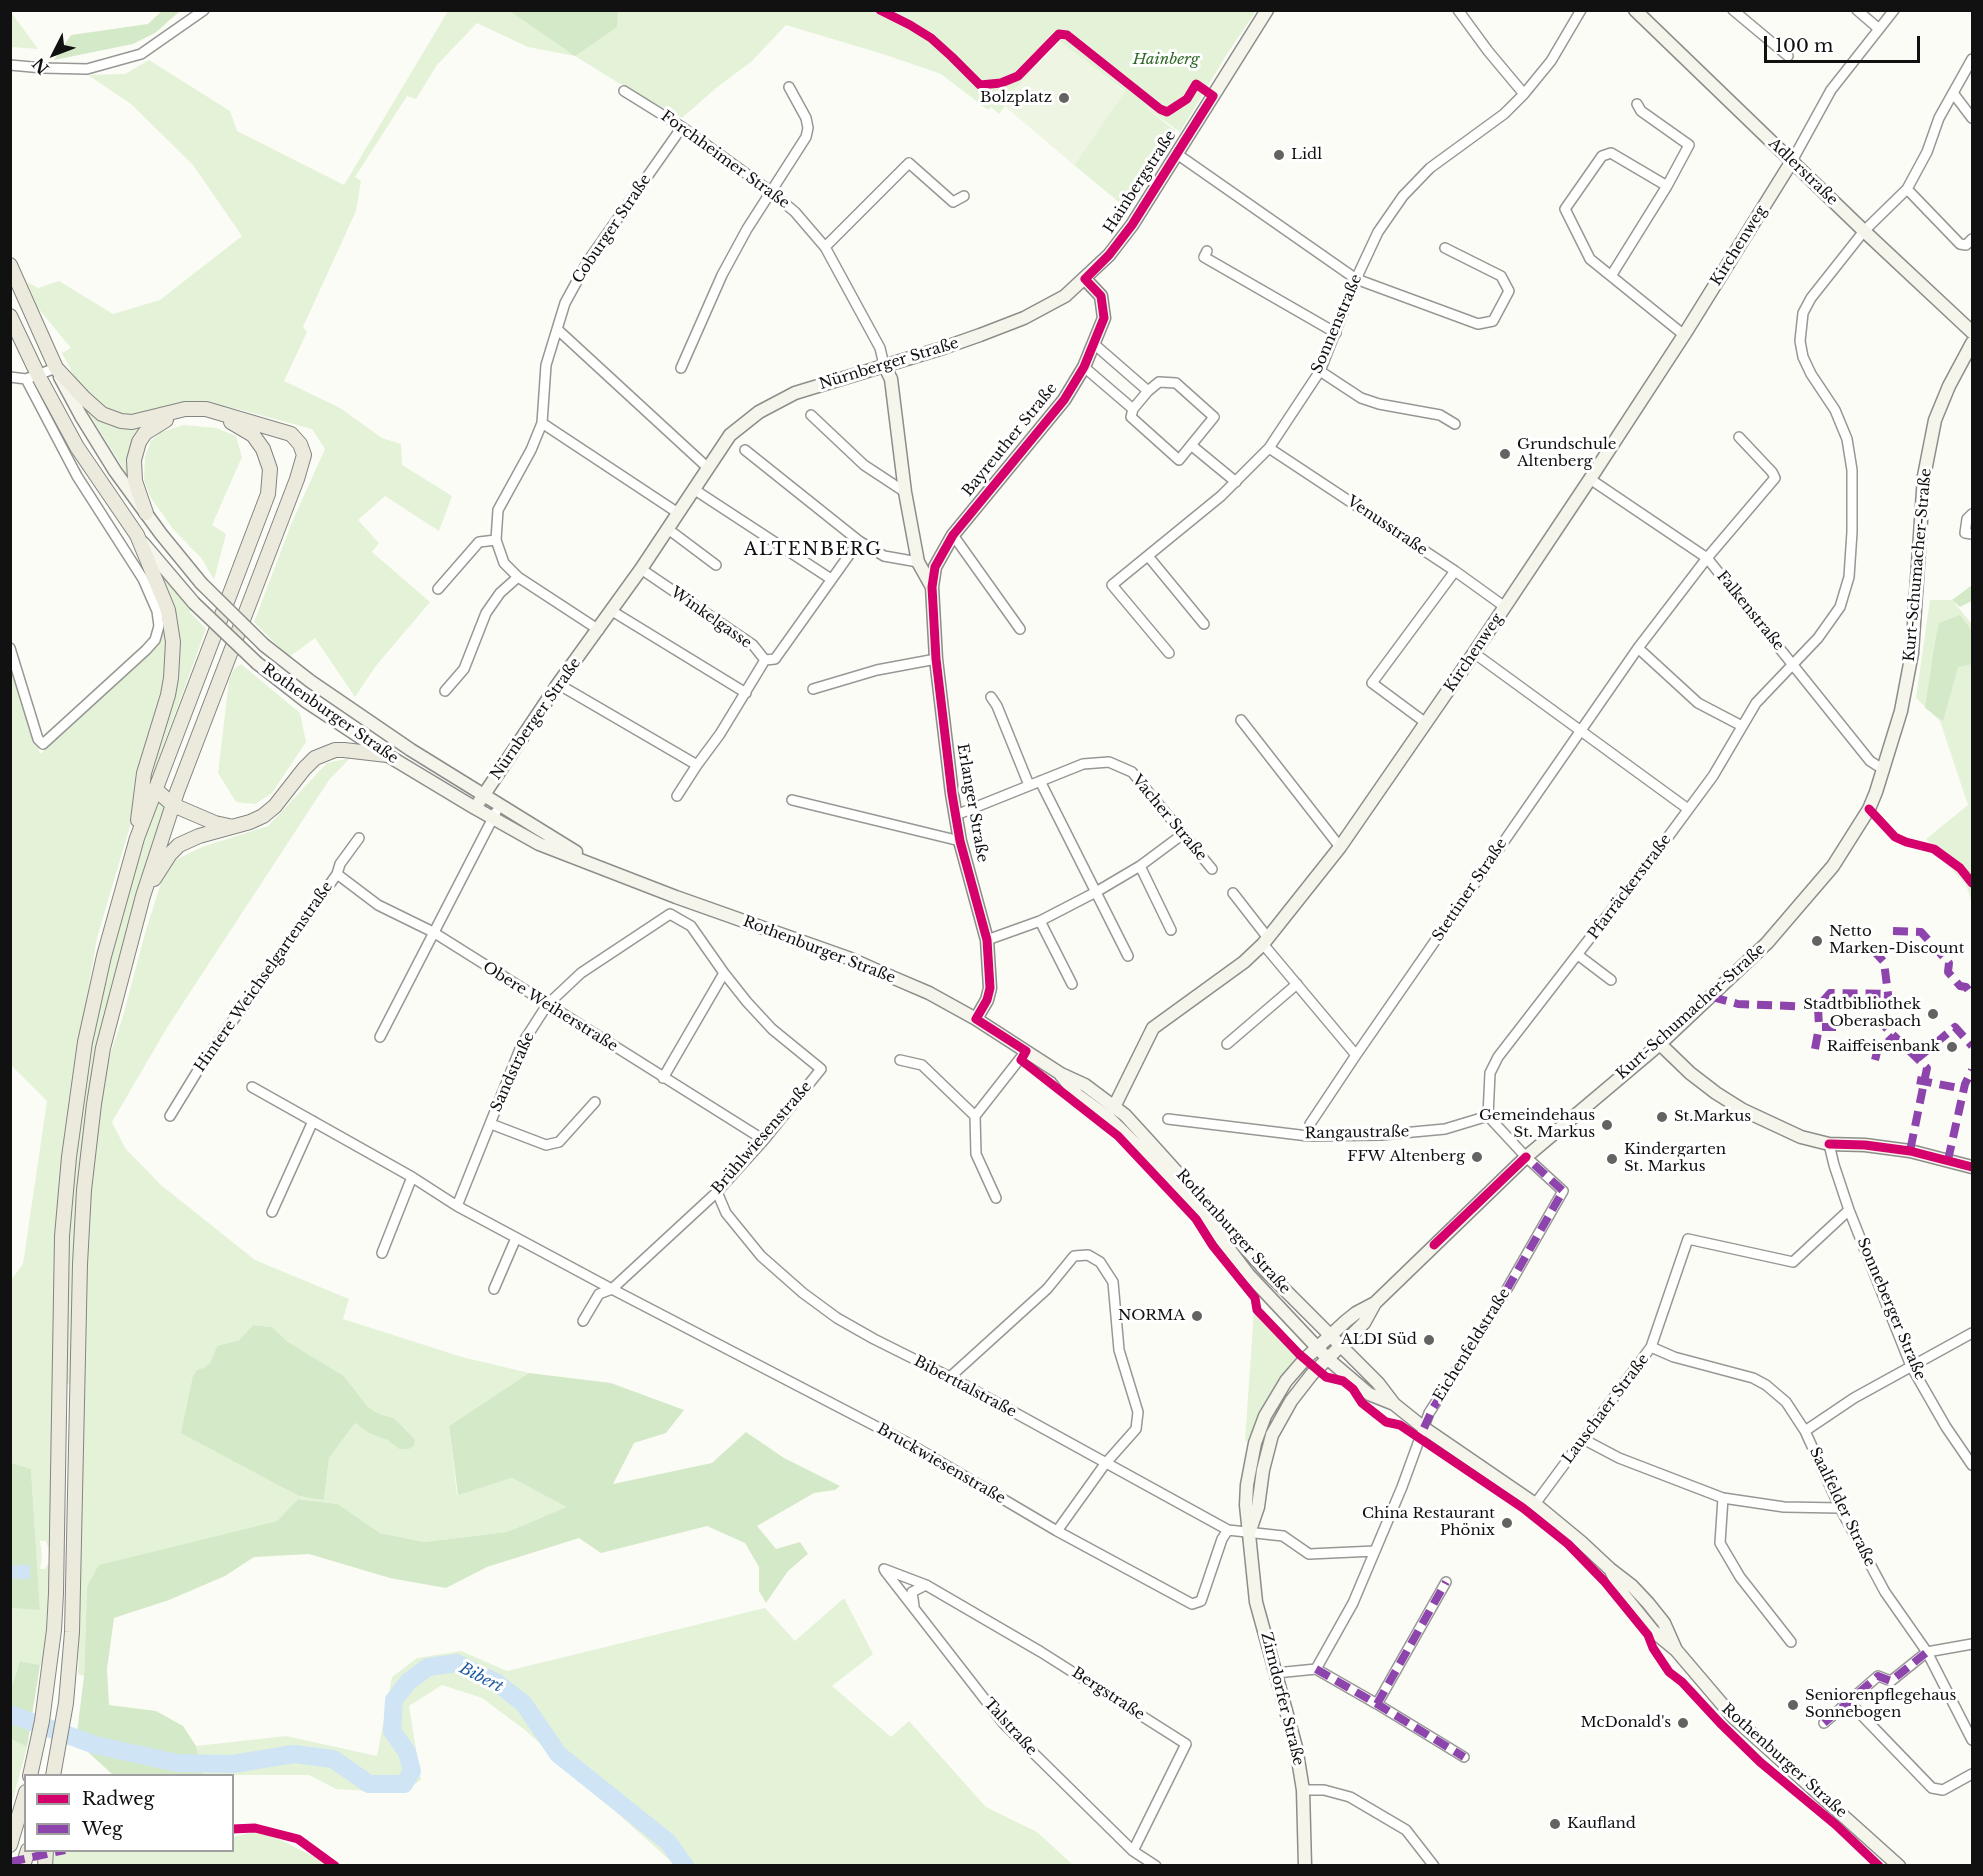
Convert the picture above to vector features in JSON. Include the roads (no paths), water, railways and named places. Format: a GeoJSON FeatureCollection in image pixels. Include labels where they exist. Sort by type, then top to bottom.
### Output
{"type":"FeatureCollection","features":[{"type":"Feature","properties":{"kind":"main road","name":"Rothenburger Straße"},"geometry":{"type":"LineString","coordinates":[[10,265],[56,368]]}},
{"type":"Feature","properties":{"kind":"main road","name":"Rothenburger Straße"},"geometry":{"type":"LineString","coordinates":[[10,316],[32,377],[137,535]]}},
{"type":"Feature","properties":{"kind":"main road"},"geometry":{"type":"LineString","coordinates":[[53,1774],[69,1672],[80,1264],[86,1166],[103,1048],[143,896],[173,805],[303,463],[304,455],[300,444],[291,434],[206,409],[185,409],[141,421],[121,421],[112,418],[93,407],[56,368]]}},
{"type":"Feature","properties":{"kind":"main road"},"geometry":{"type":"LineString","coordinates":[[31,1772],[50,1668],[56,1593],[61,1279],[69,1157],[85,1042],[137,838],[268,494],[270,469],[267,457],[252,435],[233,423],[212,416],[202,414],[180,416],[160,422],[145,434],[136,451],[133,470],[146,513]]}},
{"type":"Feature","properties":{"kind":"main road"},"geometry":{"type":"LineString","coordinates":[[137,535],[168,610],[172,624],[173,659],[168,695],[144,773],[137,838]]}},
{"type":"Feature","properties":{"kind":"main road"},"geometry":{"type":"LineString","coordinates":[[143,896],[170,854],[179,846],[199,836],[255,821],[270,811],[315,758],[335,750],[387,755]]}},
{"type":"Feature","properties":{"kind":"main road"},"geometry":{"type":"LineString","coordinates":[[155,789],[173,805],[214,823],[231,827]]}},
{"type":"Feature","properties":{"kind":"main road"},"geometry":{"type":"LineString","coordinates":[[10,1845],[24,1799]]}},
{"type":"Feature","properties":{"kind":"street"},"geometry":{"type":"LineString","coordinates":[[10,65],[87,69],[141,54],[204,10]]}},
{"type":"Feature","properties":{"kind":"street","name":"Hainbergstraße"},"geometry":{"type":"LineString","coordinates":[[1085,279],[1109,255],[1132,225],[1267,10]]}},
{"type":"Feature","properties":{"kind":"street"},"geometry":{"type":"LineString","coordinates":[[1458,10],[1524,94]]}},
{"type":"Feature","properties":{"kind":"street","name":"Sonnenstraße"},"geometry":{"type":"LineString","coordinates":[[1169,653],[1112,585],[1221,496],[1269,448],[1320,371],[1356,279],[1378,232],[1403,196],[1430,168],[1504,114],[1524,94],[1551,61],[1581,10]]}},
{"type":"Feature","properties":{"kind":"street","name":"Adlerstraße"},"geometry":{"type":"LineString","coordinates":[[1635,10],[1972,332]]}},
{"type":"Feature","properties":{"kind":"street"},"geometry":{"type":"LineString","coordinates":[[1733,10],[1788,56]]}},
{"type":"Feature","properties":{"kind":"street"},"geometry":{"type":"LineString","coordinates":[[1857,10],[1880,29]]}},
{"type":"Feature","properties":{"kind":"street"},"geometry":{"type":"LineString","coordinates":[[1792,161],[1831,90],[1894,10]]}},
{"type":"Feature","properties":{"kind":"street","name":"Pfarräckerstraße"},"geometry":{"type":"LineString","coordinates":[[1488,1116],[1490,1073],[1498,1057],[1713,776],[1756,702],[1818,638],[1839,607],[1849,577],[1852,470],[1847,439],[1835,410],[1811,374],[1803,357],[1800,341],[1803,313],[1811,298],[1864,231],[1907,189],[1918,171],[1939,118],[1972,60]]}},
{"type":"Feature","properties":{"kind":"street"},"geometry":{"type":"LineString","coordinates":[[681,368],[722,275],[770,191],[806,137],[808,128],[806,118],[789,87]]}},
{"type":"Feature","properties":{"kind":"street","name":"Forchheimer Straße"},"geometry":{"type":"LineString","coordinates":[[624,91],[682,128],[770,191],[795,212],[825,247],[880,348],[885,365]]}},
{"type":"Feature","properties":{"kind":"street"},"geometry":{"type":"LineString","coordinates":[[1953,93],[1972,118]]}},
{"type":"Feature","properties":{"kind":"street"},"geometry":{"type":"LineString","coordinates":[[1611,276],[1667,186],[1689,145],[1641,111],[1637,105]]}},
{"type":"Feature","properties":{"kind":"street","name":"Coburger Straße"},"geometry":{"type":"LineString","coordinates":[[518,577],[504,563],[496,540],[498,510],[531,450],[542,423],[546,365],[565,303],[582,270],[682,128]]}},
{"type":"Feature","properties":{"kind":"street"},"geometry":{"type":"LineString","coordinates":[[1667,186],[1611,153],[1602,156],[1565,209],[1590,259],[1684,335]]}},
{"type":"Feature","properties":{"kind":"street"},"geometry":{"type":"LineString","coordinates":[[1177,154],[1356,279],[1478,324],[1493,321],[1509,291],[1501,276],[1445,248]]}},
{"type":"Feature","properties":{"kind":"street","name":"Kirchenweg"},"geometry":{"type":"LineString","coordinates":[[1114,1107],[1154,1028],[1244,962],[1266,941],[1340,847],[1474,653],[1590,479],[1684,335],[1792,161]]}},
{"type":"Feature","properties":{"kind":"street"},"geometry":{"type":"LineString","coordinates":[[825,247],[909,163],[953,201],[964,196]]}},
{"type":"Feature","properties":{"kind":"street"},"geometry":{"type":"LineString","coordinates":[[1907,189],[1960,244],[1966,245],[1972,238]]}},
{"type":"Feature","properties":{"kind":"street"},"geometry":{"type":"LineString","coordinates":[[1207,251],[1204,257],[1336,333]]}},
{"type":"Feature","properties":{"kind":"street","name":"Bayreuther Straße"},"geometry":{"type":"LineString","coordinates":[[932,587],[935,567],[953,535],[1064,400],[1084,367],[1104,318],[1101,296],[1085,279]]}},
{"type":"Feature","properties":{"kind":"street","name":"Nürnberger Straße"},"geometry":{"type":"LineString","coordinates":[[475,808],[558,684],[641,569],[730,435],[759,412],[795,393],[943,348],[1024,318],[1065,296],[1085,279]]}},
{"type":"Feature","properties":{"kind":"street"},"geometry":{"type":"LineString","coordinates":[[556,329],[708,468]]}},
{"type":"Feature","properties":{"kind":"street","name":"Kurt-Schumacher-Straße"},"geometry":{"type":"LineString","coordinates":[[1317,1347],[1356,1313],[1375,1303],[1526,1157],[1660,1044],[1767,943],[1833,866],[1864,817],[1876,792],[1901,711],[1912,653],[1924,476],[1935,420],[1949,386],[1972,343]]}},
{"type":"Feature","properties":{"kind":"street"},"geometry":{"type":"LineString","coordinates":[[1094,344],[1148,391]]}},
{"type":"Feature","properties":{"kind":"street","name":"Erlanger Straße"},"geometry":{"type":"LineString","coordinates":[[885,365],[891,379],[905,492],[918,562],[932,587],[936,660],[960,841],[987,940],[990,988],[987,1000],[976,1019]]}},
{"type":"Feature","properties":{"kind":"street"},"geometry":{"type":"LineString","coordinates":[[1084,367],[1133,409]]}},
{"type":"Feature","properties":{"kind":"street"},"geometry":{"type":"LineString","coordinates":[[10,377],[32,377],[56,368]]}},
{"type":"Feature","properties":{"kind":"street","name":"Rothenburger Straße"},"geometry":{"type":"LineString","coordinates":[[56,368],[93,436],[146,513],[201,583],[264,645],[310,681],[357,713],[597,866]]}},
{"type":"Feature","properties":{"kind":"street"},"geometry":{"type":"LineString","coordinates":[[1320,371],[1361,398],[1379,404],[1440,416],[1455,424]]}},
{"type":"Feature","properties":{"kind":"street","name":"Rothenburger Straße"},"geometry":{"type":"LineString","coordinates":[[10,648],[38,739],[43,744],[146,650],[155,640],[159,626],[157,611],[143,579],[77,476],[32,377]]}},
{"type":"Feature","properties":{"kind":"street"},"geometry":{"type":"LineString","coordinates":[[1159,382],[1176,383],[1214,417],[1179,460],[1131,417],[1133,409],[1148,391],[1159,382]]}},
{"type":"Feature","properties":{"kind":"street"},"geometry":{"type":"LineString","coordinates":[[811,415],[864,465],[905,492]]}},
{"type":"Feature","properties":{"kind":"street"},"geometry":{"type":"LineString","coordinates":[[542,423],[678,513]]}},
{"type":"Feature","properties":{"kind":"street","name":"Stettiner Straße"},"geometry":{"type":"LineString","coordinates":[[1308,1136],[1310,1124],[1356,1055],[1579,730],[1707,558],[1775,478],[1739,437]]}},
{"type":"Feature","properties":{"kind":"street"},"geometry":{"type":"LineString","coordinates":[[1191,445],[1236,482]]}},
{"type":"Feature","properties":{"kind":"street","name":"Venusstraße"},"geometry":{"type":"LineString","coordinates":[[1269,448],[1455,571],[1505,607]]}},
{"type":"Feature","properties":{"kind":"street"},"geometry":{"type":"LineString","coordinates":[[745,450],[859,541],[884,556],[918,562]]}},
{"type":"Feature","properties":{"kind":"street","name":"Falkenstraße"},"geometry":{"type":"LineString","coordinates":[[1590,479],[1707,558],[1870,761],[1884,770]]}},
{"type":"Feature","properties":{"kind":"street"},"geometry":{"type":"LineString","coordinates":[[695,490],[831,579]]}},
{"type":"Feature","properties":{"kind":"street"},"geometry":{"type":"LineString","coordinates":[[1972,514],[1967,519],[1965,533],[1972,534]]}},
{"type":"Feature","properties":{"kind":"street"},"geometry":{"type":"LineString","coordinates":[[668,529],[716,565]]}},
{"type":"Feature","properties":{"kind":"street","name":"Rothenburger Straße"},"geometry":{"type":"LineString","coordinates":[[137,535],[194,603],[257,663],[307,702],[387,755],[493,819],[539,844],[676,897],[851,959],[929,993],[976,1019],[1061,1074],[1085,1084],[1148,1138],[1267,1272],[1378,1383],[1394,1404],[1424,1428],[1535,1504],[1581,1542],[1610,1569],[1623,1593],[1653,1631],[1676,1650],[1733,1717],[1899,1866]]}},
{"type":"Feature","properties":{"kind":"street"},"geometry":{"type":"LineString","coordinates":[[953,535],[1020,629]]}},
{"type":"Feature","properties":{"kind":"street"},"geometry":{"type":"LineString","coordinates":[[438,589],[479,542],[496,540]]}},
{"type":"Feature","properties":{"kind":"street"},"geometry":{"type":"LineString","coordinates":[[765,660],[775,659],[859,541]]}},
{"type":"Feature","properties":{"kind":"street"},"geometry":{"type":"LineString","coordinates":[[1148,556],[1204,624]]}},
{"type":"Feature","properties":{"kind":"street","name":"Winkelgasse"},"geometry":{"type":"LineString","coordinates":[[641,569],[753,645],[765,660],[720,734],[677,796]]}},
{"type":"Feature","properties":{"kind":"street"},"geometry":{"type":"LineString","coordinates":[[1426,723],[1372,683],[1455,571]]}},
{"type":"Feature","properties":{"kind":"street"},"geometry":{"type":"LineString","coordinates":[[446,691],[464,669],[486,612],[518,577],[598,630]]}},
{"type":"Feature","properties":{"kind":"street"},"geometry":{"type":"LineString","coordinates":[[612,610],[746,693]]}},
{"type":"Feature","properties":{"kind":"street"},"geometry":{"type":"LineString","coordinates":[[1638,648],[1698,703],[1742,726]]}},
{"type":"Feature","properties":{"kind":"street"},"geometry":{"type":"LineString","coordinates":[[1474,653],[1688,809]]}},
{"type":"Feature","properties":{"kind":"street"},"geometry":{"type":"LineString","coordinates":[[813,689],[877,670],[936,660]]}},
{"type":"Feature","properties":{"kind":"street"},"geometry":{"type":"LineString","coordinates":[[558,684],[697,765]]}},
{"type":"Feature","properties":{"kind":"street"},"geometry":{"type":"LineString","coordinates":[[992,698],[1029,785]]}},
{"type":"Feature","properties":{"kind":"street"},"geometry":{"type":"LineString","coordinates":[[1241,720],[1340,847]]}},
{"type":"Feature","properties":{"kind":"street","name":"Vacher Straße"},"geometry":{"type":"LineString","coordinates":[[956,815],[1083,764],[1108,762],[1132,772],[1212,869]]}},
{"type":"Feature","properties":{"kind":"street"},"geometry":{"type":"LineString","coordinates":[[1040,781],[1128,956]]}},
{"type":"Feature","properties":{"kind":"street"},"geometry":{"type":"LineString","coordinates":[[792,801],[960,841]]}},
{"type":"Feature","properties":{"kind":"street"},"geometry":{"type":"LineString","coordinates":[[380,1037],[500,805]]}},
{"type":"Feature","properties":{"kind":"street"},"geometry":{"type":"LineString","coordinates":[[987,940],[1040,921],[1096,892],[1140,866],[1183,834]]}},
{"type":"Feature","properties":{"kind":"street","name":"Hintere Weichselgartenstraße"},"geometry":{"type":"LineString","coordinates":[[170,1116],[200,1067],[337,874],[340,864],[359,837]]}},
{"type":"Feature","properties":{"kind":"street"},"geometry":{"type":"LineString","coordinates":[[1140,866],[1171,930]]}},
{"type":"Feature","properties":{"kind":"street","name":"Obere Weiherstraße"},"geometry":{"type":"LineString","coordinates":[[337,874],[378,905],[433,933],[764,1140]]}},
{"type":"Feature","properties":{"kind":"street"},"geometry":{"type":"LineString","coordinates":[[1233,893],[1297,984],[1356,1055]]}},
{"type":"Feature","properties":{"kind":"street","name":"Sandstraße"},"geometry":{"type":"LineString","coordinates":[[457,1206],[522,1044],[547,1005],[581,973],[670,914],[691,926]]}},
{"type":"Feature","properties":{"kind":"street"},"geometry":{"type":"LineString","coordinates":[[1040,921],[1072,984]]}},
{"type":"Feature","properties":{"kind":"street","name":"Brühlwiesenstraße"},"geometry":{"type":"LineString","coordinates":[[612,1289],[717,1192],[764,1140],[821,1069],[772,1029],[724,973],[691,926]]}},
{"type":"Feature","properties":{"kind":"street"},"geometry":{"type":"LineString","coordinates":[[1578,955],[1611,980]]}},
{"type":"Feature","properties":{"kind":"street"},"geometry":{"type":"LineString","coordinates":[[663,1078],[724,973]]}},
{"type":"Feature","properties":{"kind":"street"},"geometry":{"type":"LineString","coordinates":[[1227,1044],[1297,984]]}},
{"type":"Feature","properties":{"kind":"street"},"geometry":{"type":"LineString","coordinates":[[1660,1044],[1690,1074],[1716,1093],[1743,1110],[1801,1137],[1829,1143],[1900,1150],[1972,1167]]}},
{"type":"Feature","properties":{"kind":"street"},"geometry":{"type":"LineString","coordinates":[[996,1198],[976,1154],[975,1116],[1026,1051]]}},
{"type":"Feature","properties":{"kind":"street"},"geometry":{"type":"LineString","coordinates":[[900,1060],[922,1065],[975,1116]]}},
{"type":"Feature","properties":{"kind":"street","name":"Rothenburger Straße"},"geometry":{"type":"LineString","coordinates":[[1061,1074],[1076,1094],[1108,1117],[1176,1184],[1196,1206],[1248,1274],[1328,1359],[1369,1394],[1394,1404]]}},
{"type":"Feature","properties":{"kind":"street","name":"Bruckwiesenstraße"},"geometry":{"type":"LineString","coordinates":[[252,1087],[412,1177],[457,1206],[908,1443],[1057,1531],[1192,1604],[1201,1601],[1222,1539],[1228,1530]]}},
{"type":"Feature","properties":{"kind":"street"},"geometry":{"type":"LineString","coordinates":[[491,1124],[546,1145],[559,1142],[595,1102]]}},
{"type":"Feature","properties":{"kind":"street"},"geometry":{"type":"LineString","coordinates":[[1488,1116],[1526,1157]]}},
{"type":"Feature","properties":{"kind":"street","name":"Rangaustraße"},"geometry":{"type":"LineString","coordinates":[[1168,1119],[1308,1136],[1381,1135],[1445,1129],[1488,1116]]}},
{"type":"Feature","properties":{"kind":"street"},"geometry":{"type":"LineString","coordinates":[[272,1212],[314,1121]]}},
{"type":"Feature","properties":{"kind":"street","name":"Sonneberger Straße"},"geometry":{"type":"LineString","coordinates":[[1829,1143],[1849,1210],[1911,1366],[1946,1427],[1972,1465]]}},
{"type":"Feature","properties":{"kind":"street","name":"Eichenfeldstraße"},"geometry":{"type":"LineString","coordinates":[[1316,1669],[1353,1603],[1402,1487],[1432,1408],[1494,1310],[1563,1191],[1526,1157]]}},
{"type":"Feature","properties":{"kind":"street"},"geometry":{"type":"LineString","coordinates":[[382,1253],[412,1177]]}},
{"type":"Feature","properties":{"kind":"street","name":"Biberttalstraße"},"geometry":{"type":"LineString","coordinates":[[717,1192],[726,1213],[761,1256],[803,1293],[856,1329],[950,1377],[1228,1530],[1250,1533]]}},
{"type":"Feature","properties":{"kind":"street","name":"Lauschaer Straße"},"geometry":{"type":"LineString","coordinates":[[1535,1504],[1651,1347],[1688,1239],[1793,1262],[1849,1210]]}},
{"type":"Feature","properties":{"kind":"street"},"geometry":{"type":"LineString","coordinates":[[494,1289],[516,1238]]}},
{"type":"Feature","properties":{"kind":"street"},"geometry":{"type":"LineString","coordinates":[[950,1377],[1047,1289],[1074,1256],[1088,1255],[1100,1262],[1113,1282],[1119,1350],[1138,1412],[1136,1429],[1105,1464],[1057,1531]]}},
{"type":"Feature","properties":{"kind":"street"},"geometry":{"type":"LineString","coordinates":[[583,1321],[599,1294],[612,1289]]}},
{"type":"Feature","properties":{"kind":"street","name":"Kurt-Schumacher-Straße"},"geometry":{"type":"LineString","coordinates":[[1328,1359],[1364,1323],[1375,1303]]}},
{"type":"Feature","properties":{"kind":"street"},"geometry":{"type":"LineString","coordinates":[[1805,1431],[1854,1398],[1972,1333]]}},
{"type":"Feature","properties":{"kind":"street","name":"Zirndorfer Straße"},"geometry":{"type":"LineString","coordinates":[[1305,1866],[1304,1790],[1296,1747],[1256,1602],[1246,1505],[1255,1443],[1265,1416],[1276,1396],[1301,1363],[1317,1347]]}},
{"type":"Feature","properties":{"kind":"street","name":"Saalfelder Straße"},"geometry":{"type":"LineString","coordinates":[[1651,1347],[1674,1357],[1753,1378],[1766,1385],[1786,1402],[1805,1431],[1840,1508],[1885,1592],[1927,1652],[1972,1740]]}},
{"type":"Feature","properties":{"kind":"street","name":"Zirndorfer Straße"},"geometry":{"type":"LineString","coordinates":[[1250,1533],[1258,1507],[1263,1470],[1272,1435],[1291,1401],[1312,1374],[1328,1359]]}},
{"type":"Feature","properties":{"kind":"street"},"geometry":{"type":"LineString","coordinates":[[1583,1439],[1619,1458],[1723,1498],[1784,1507],[1840,1508]]}},
{"type":"Feature","properties":{"kind":"street"},"geometry":{"type":"LineString","coordinates":[[1723,1498],[1720,1543],[1740,1577],[1791,1642]]}},
{"type":"Feature","properties":{"kind":"street"},"geometry":{"type":"LineString","coordinates":[[1250,1533],[1283,1536],[1309,1554],[1375,1551]]}},
{"type":"Feature","properties":{"kind":"street","name":"Bergstraße"},"geometry":{"type":"LineString","coordinates":[[884,1569],[926,1585],[1056,1661],[1186,1744],[1133,1851]]}},
{"type":"Feature","properties":{"kind":"street","name":"Talstraße"},"geometry":{"type":"LineString","coordinates":[[884,1569],[1004,1724],[1133,1851],[1156,1866]]}},
{"type":"Feature","properties":{"kind":"street"},"geometry":{"type":"LineString","coordinates":[[1377,1704],[1446,1582]]}},
{"type":"Feature","properties":{"kind":"street"},"geometry":{"type":"LineString","coordinates":[[914,1608],[912,1592],[926,1585]]}},
{"type":"Feature","properties":{"kind":"street"},"geometry":{"type":"LineString","coordinates":[[1824,1722],[1878,1676],[1891,1681],[1927,1652],[1972,1644]]}},
{"type":"Feature","properties":{"kind":"street"},"geometry":{"type":"LineString","coordinates":[[1276,1673],[1316,1669],[1464,1756]]}},
{"type":"Feature","properties":{"kind":"street"},"geometry":{"type":"LineString","coordinates":[[1850,1702],[1932,1788],[1942,1790],[1972,1774]]}},
{"type":"Feature","properties":{"kind":"street"},"geometry":{"type":"LineString","coordinates":[[1304,1790],[1324,1790],[1350,1797],[1406,1830],[1434,1866]]}},
{"type":"Feature","properties":{"kind":"water"},"geometry":{"type":"Polygon","coordinates":[[[11,1565],[30,1565],[30,1579],[11,1579],[11,1565]]]}},
{"type":"Feature","properties":{"kind":"waterway","name":"Bibert"},"geometry":{"type":"LineString","coordinates":[[10,1714],[95,1745],[177,1763],[233,1764],[294,1754],[333,1759],[369,1784],[404,1784],[412,1771],[407,1752],[392,1731],[394,1700],[408,1682],[428,1667],[457,1663],[496,1682],[524,1704],[558,1754],[668,1842],[685,1866]]}},
{"type":"Feature","properties":{"kind":"place","name":"Bolzplatz"},"geometry":{"type":"Point","coordinates":[1064,98]}},
{"type":"Feature","properties":{"kind":"place","name":"Lidl"},"geometry":{"type":"Point","coordinates":[1279,155]}},
{"type":"Feature","properties":{"kind":"place","name":"Grundschule Altenberg"},"geometry":{"type":"Point","coordinates":[1505,454]}},
{"type":"Feature","properties":{"kind":"place","name":"Netto Marken-Discount"},"geometry":{"type":"Point","coordinates":[1817,941]}},
{"type":"Feature","properties":{"kind":"place","name":"Stadtbibliothek Oberasbach"},"geometry":{"type":"Point","coordinates":[1933,1014]}},
{"type":"Feature","properties":{"kind":"place","name":"Raiffeisenbank"},"geometry":{"type":"Point","coordinates":[1952,1047]}},
{"type":"Feature","properties":{"kind":"place","name":"St.Markus"},"geometry":{"type":"Point","coordinates":[1662,1117]}},
{"type":"Feature","properties":{"kind":"place","name":"Gemeindehaus St. Markus"},"geometry":{"type":"Point","coordinates":[1607,1125]}},
{"type":"Feature","properties":{"kind":"place","name":"FFW Altenberg"},"geometry":{"type":"Point","coordinates":[1477,1157]}},
{"type":"Feature","properties":{"kind":"place","name":"Kindergarten St. Markus"},"geometry":{"type":"Point","coordinates":[1612,1159]}},
{"type":"Feature","properties":{"kind":"place","name":"NORMA"},"geometry":{"type":"Point","coordinates":[1197,1316]}},
{"type":"Feature","properties":{"kind":"place","name":"ALDI Süd"},"geometry":{"type":"Point","coordinates":[1429,1340]}},
{"type":"Feature","properties":{"kind":"place","name":"China Restaurant Phönix"},"geometry":{"type":"Point","coordinates":[1507,1523]}},
{"type":"Feature","properties":{"kind":"place","name":"Seniorenpflegehaus Sonnebogen"},"geometry":{"type":"Point","coordinates":[1793,1705]}},
{"type":"Feature","properties":{"kind":"place","name":"McDonald's"},"geometry":{"type":"Point","coordinates":[1683,1723]}},
{"type":"Feature","properties":{"kind":"place","name":"Kaufland"},"geometry":{"type":"Point","coordinates":[1555,1824]}},
{"type":"Feature","properties":{"kind":"district","name":"ALTENBERG"},"geometry":{"type":"Point","coordinates":[813,550]}},
{"type":"Feature","properties":{"kind":"park label","name":"Hainberg"},"geometry":{"type":"Point","coordinates":[1166,60]}}]}
